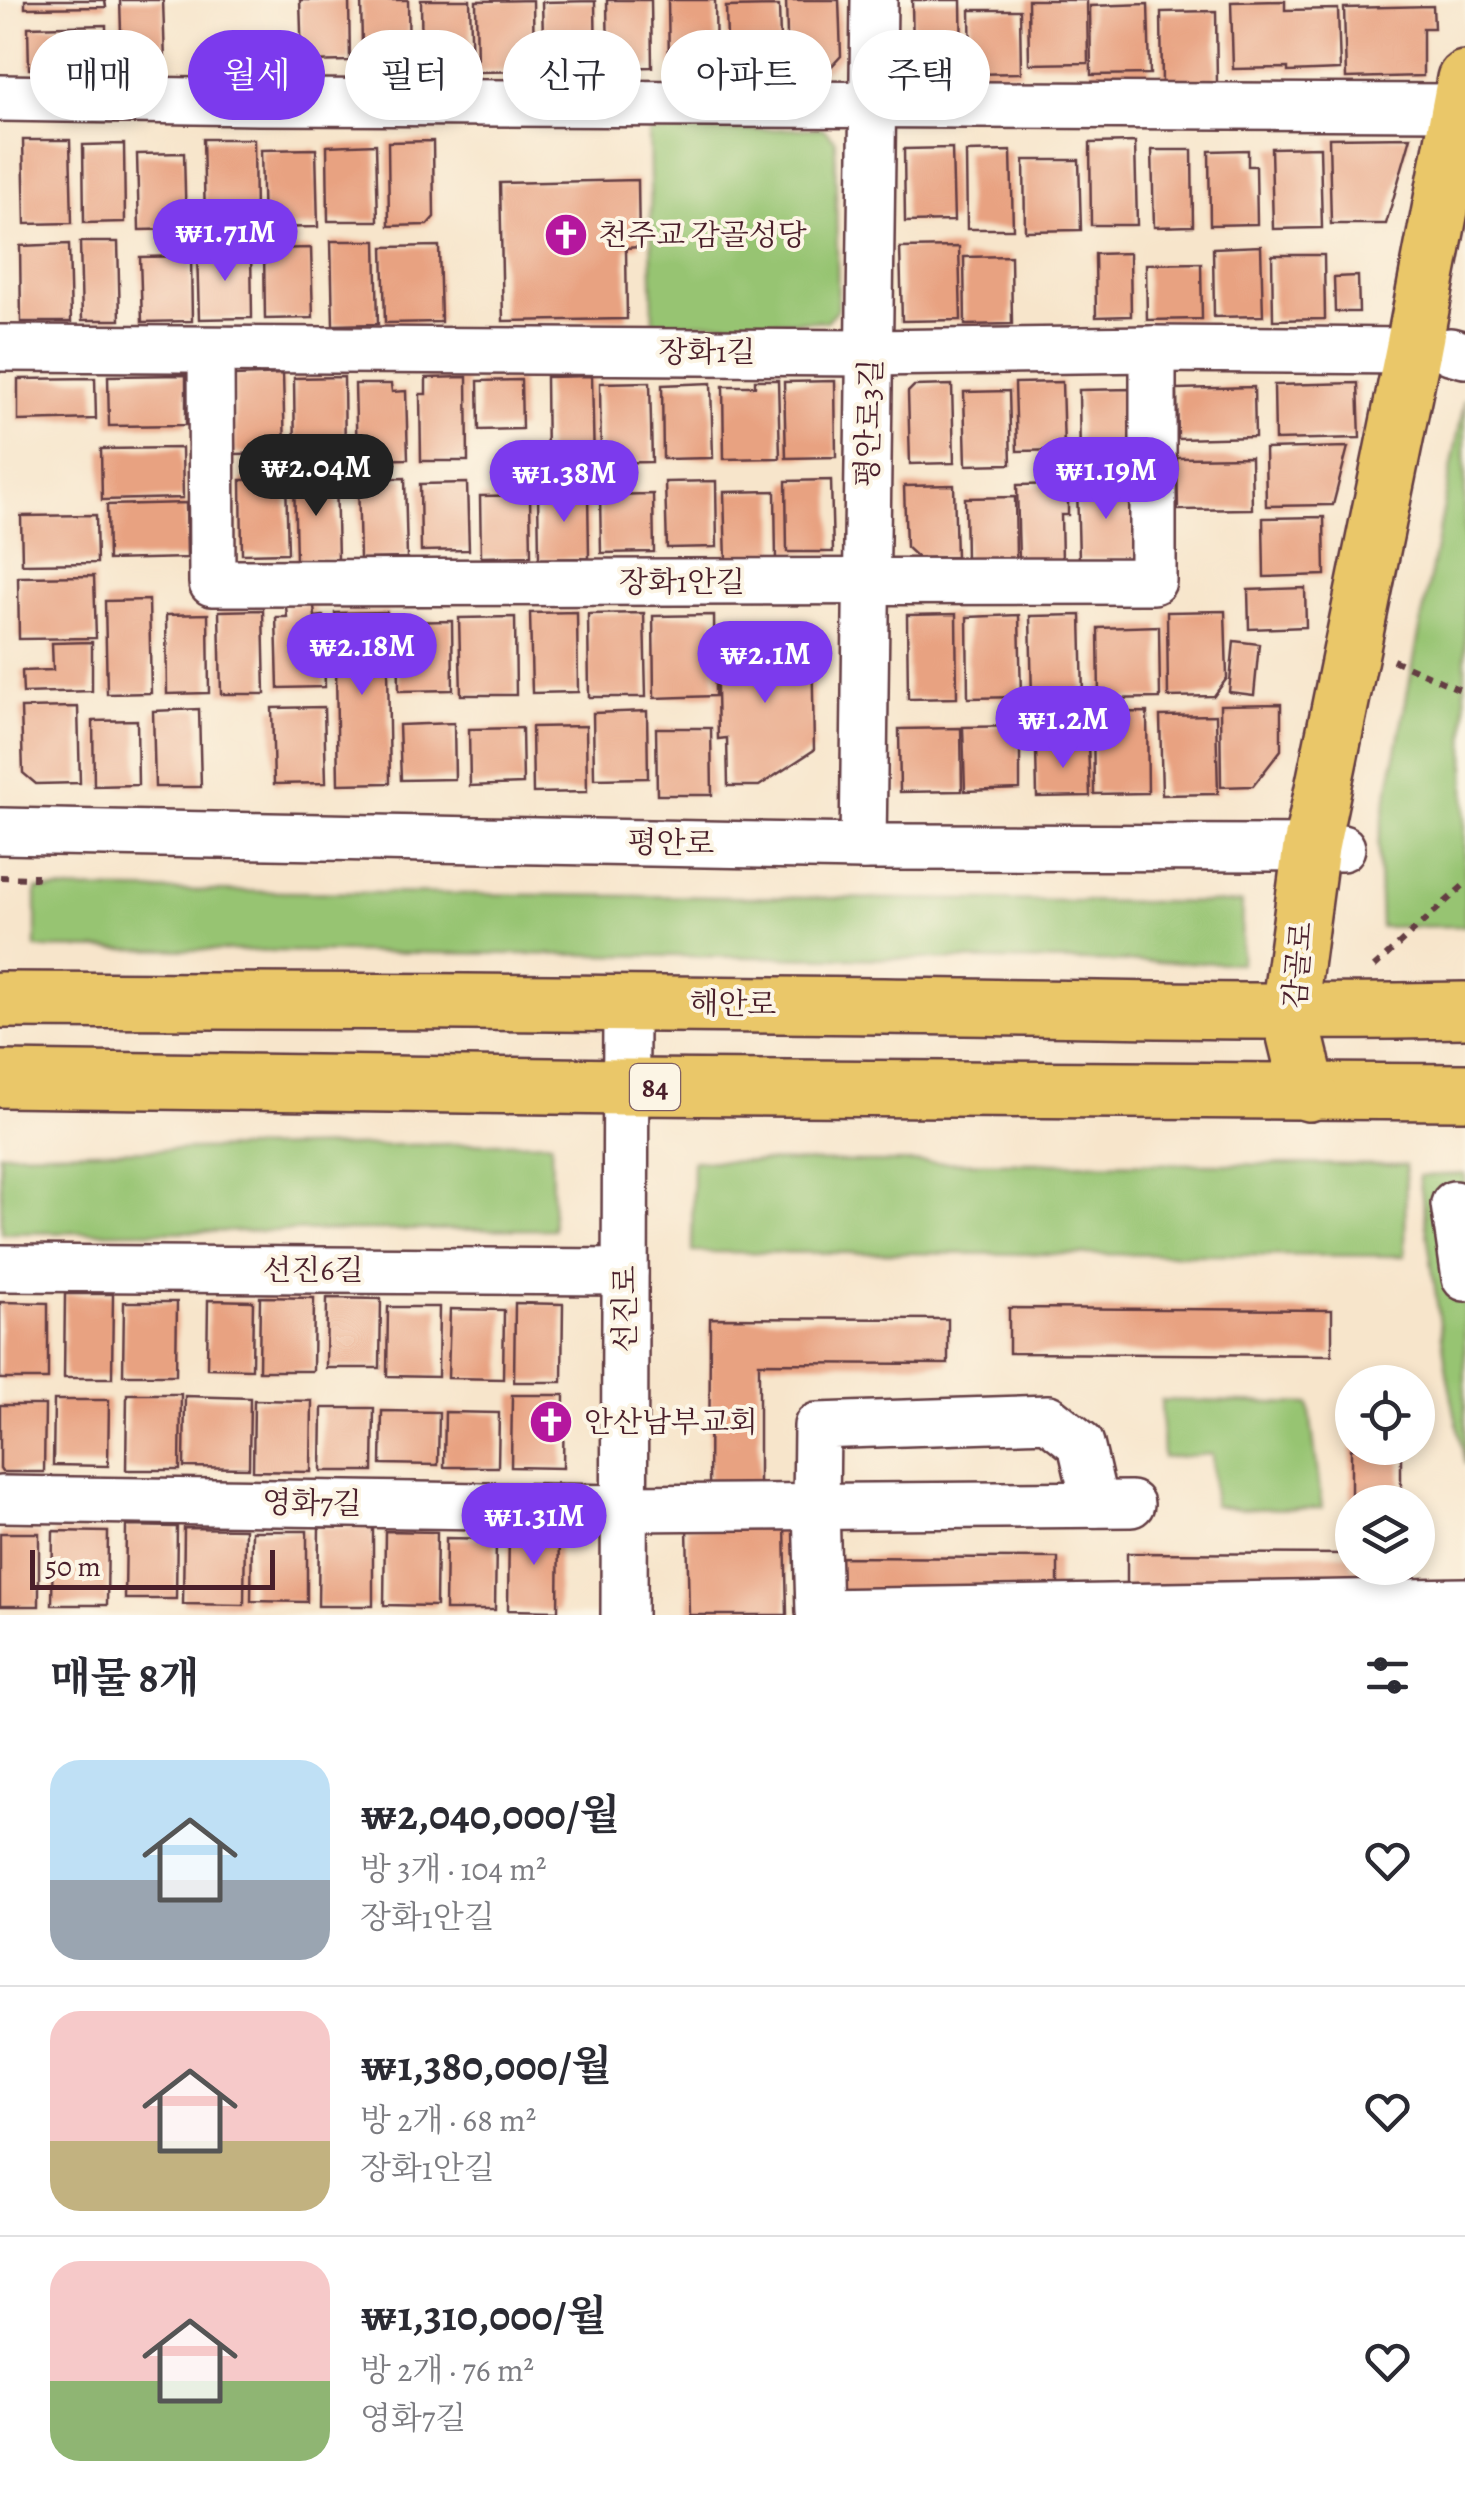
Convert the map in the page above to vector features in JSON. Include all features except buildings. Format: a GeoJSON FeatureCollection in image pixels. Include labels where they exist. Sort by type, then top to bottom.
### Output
{"type":"FeatureCollection","features":[{"type":"Feature","properties":{"kind":"main road","name":"감골로"},"geometry":{"type":"LineString","coordinates":[[1327,847],[1384,656],[1443,353],[1462,93]]}},
{"type":"Feature","properties":{"kind":"main road","name":"감골로"},"geometry":{"type":"LineString","coordinates":[[1309,1093],[1306,1012],[1327,847],[1443,353],[1465,277]]}},
{"type":"Feature","properties":{"kind":"main road","name":"해안로"},"geometry":{"type":"LineString","coordinates":[[0,1000],[1306,1012],[1465,1010]]}},
{"type":"Feature","properties":{"kind":"main road","name":"84"},"geometry":{"type":"LineString","coordinates":[[0,1079],[1465,1092]]}},
{"type":"Feature","properties":{"kind":"street","name":"평안로3길"},"geometry":{"type":"LineString","coordinates":[[874,0],[874,30]]}},
{"type":"Feature","properties":{"kind":"street"},"geometry":{"type":"LineString","coordinates":[[990,102],[1462,93]]}},
{"type":"Feature","properties":{"kind":"street"},"geometry":{"type":"LineString","coordinates":[[0,98],[852,104]]}},
{"type":"Feature","properties":{"kind":"street","name":"평안로3길"},"geometry":{"type":"LineString","coordinates":[[864,846],[874,120]]}},
{"type":"Feature","properties":{"kind":"street","name":"장화1길"},"geometry":{"type":"LineString","coordinates":[[0,348],[1443,353]]}},
{"type":"Feature","properties":{"kind":"street","name":"장화1안길"},"geometry":{"type":"LineString","coordinates":[[211,350],[212,583],[1153,581],[1153,350]]}},
{"type":"Feature","properties":{"kind":"street","name":"평안로"},"geometry":{"type":"LineString","coordinates":[[0,831],[864,846],[1327,847]]}},
{"type":"Feature","properties":{"kind":"street","name":"선진로"},"geometry":{"type":"LineString","coordinates":[[624,1615],[626,1003]]}},
{"type":"Feature","properties":{"kind":"street"},"geometry":{"type":"LineString","coordinates":[[1454,1204],[1465,1278]]}},
{"type":"Feature","properties":{"kind":"street","name":"선진6길"},"geometry":{"type":"LineString","coordinates":[[0,1268],[625,1272]]}},
{"type":"Feature","properties":{"kind":"street","name":"영화7길"},"geometry":{"type":"LineString","coordinates":[[0,1499],[624,1508],[816,1507],[1113,1504],[1081,1444],[1048,1418],[816,1426],[816,1507]]}},
{"type":"Feature","properties":{"kind":"street"},"geometry":{"type":"LineString","coordinates":[[816,1507],[819,1612],[1465,1601]]}},
{"type":"Feature","properties":{"kind":"path"},"geometry":{"type":"LineString","coordinates":[[1384,656],[1465,692]]}},
{"type":"Feature","properties":{"kind":"path"},"geometry":{"type":"LineString","coordinates":[[0,876],[35,878]]}},
{"type":"Feature","properties":{"kind":"path"},"geometry":{"type":"LineString","coordinates":[[1306,1012],[1465,884]]}},
{"type":"Feature","properties":{"kind":"green space"},"geometry":{"type":"Polygon","coordinates":[[[823,128],[835,140],[838,309],[826,321],[653,324],[649,132],[823,128]]]}},
{"type":"Feature","properties":{"kind":"green space"},"geometry":{"type":"Polygon","coordinates":[[[1465,398],[1465,926],[1381,927],[1378,844],[1465,398]]]}},
{"type":"Feature","properties":{"kind":"green space"},"geometry":{"type":"Polygon","coordinates":[[[36,889],[1242,903],[1241,963],[36,948],[36,889]]]}},
{"type":"Feature","properties":{"kind":"green space"},"geometry":{"type":"Polygon","coordinates":[[[551,1142],[553,1229],[2,1233],[0,1153],[551,1142]]]}},
{"type":"Feature","properties":{"kind":"green space"},"geometry":{"type":"Polygon","coordinates":[[[693,1161],[1406,1165],[1405,1256],[692,1252],[693,1161]]]}},
{"type":"Feature","properties":{"kind":"green space"},"geometry":{"type":"Polygon","coordinates":[[[1465,1174],[1465,1465],[1447,1373],[1419,1176],[1465,1174]]]}},
{"type":"Feature","properties":{"kind":"green space"},"geometry":{"type":"Polygon","coordinates":[[[1161,1400],[1309,1404],[1322,1508],[1240,1509],[1214,1505],[1212,1454],[1163,1458],[1161,1400]]]}},
{"type":"Feature","properties":{"kind":"place","name":"천주교 감골성당"},"geometry":{"type":"Point","coordinates":[566,235]}},
{"type":"Feature","properties":{"kind":"place","name":"안산남부교회"},"geometry":{"type":"Point","coordinates":[551,1422]}}]}
